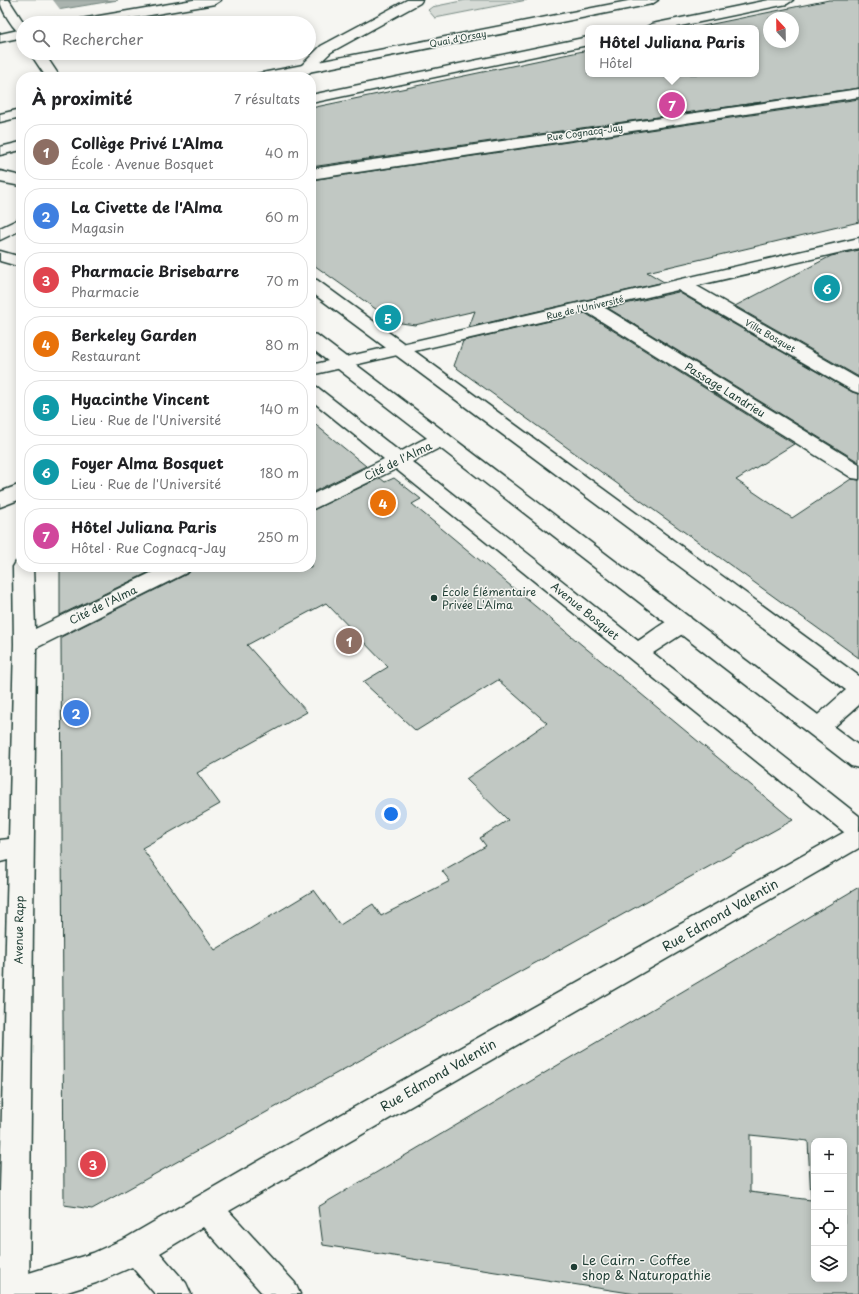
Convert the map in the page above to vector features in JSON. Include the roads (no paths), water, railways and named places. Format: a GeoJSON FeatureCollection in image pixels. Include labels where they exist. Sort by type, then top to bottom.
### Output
{"type":"FeatureCollection","features":[{"type":"Feature","properties":{"kind":"street"},"geometry":{"type":"LineString","coordinates":[[3,0],[16,21]]}},
{"type":"Feature","properties":{"kind":"street"},"geometry":{"type":"LineString","coordinates":[[122,16],[215,0]]}},
{"type":"Feature","properties":{"kind":"street"},"geometry":{"type":"LineString","coordinates":[[316,59],[326,49],[416,0]]}},
{"type":"Feature","properties":{"kind":"street","name":"Quai d'Orsay"},"geometry":{"type":"LineString","coordinates":[[292,72],[652,0]]}},
{"type":"Feature","properties":{"kind":"street"},"geometry":{"type":"LineString","coordinates":[[666,25],[787,0]]}},
{"type":"Feature","properties":{"kind":"street"},"geometry":{"type":"LineString","coordinates":[[0,38],[16,34]]}},
{"type":"Feature","properties":{"kind":"street"},"geometry":{"type":"LineString","coordinates":[[316,98],[585,42]]}},
{"type":"Feature","properties":{"kind":"street"},"geometry":{"type":"LineString","coordinates":[[42,60],[50,72]]}},
{"type":"Feature","properties":{"kind":"street"},"geometry":{"type":"LineString","coordinates":[[304,70],[314,60]]}},
{"type":"Feature","properties":{"kind":"street","name":"Rue Cognacq-Jay"},"geometry":{"type":"LineString","coordinates":[[316,173],[859,93]]}},
{"type":"Feature","properties":{"kind":"street"},"geometry":{"type":"LineString","coordinates":[[0,118],[16,114]]}},
{"type":"Feature","properties":{"kind":"street"},"geometry":{"type":"LineString","coordinates":[[0,151],[16,147]]}},
{"type":"Feature","properties":{"kind":"street"},"geometry":{"type":"LineString","coordinates":[[0,176],[2,178],[16,180]]}},
{"type":"Feature","properties":{"kind":"street"},"geometry":{"type":"LineString","coordinates":[[0,235],[16,226]]}},
{"type":"Feature","properties":{"kind":"street","name":"Rue de l'Université"},"geometry":{"type":"LineString","coordinates":[[316,369],[591,307],[859,243]]}},
{"type":"Feature","properties":{"kind":"street"},"geometry":{"type":"LineString","coordinates":[[0,256],[16,261]]}},
{"type":"Feature","properties":{"kind":"street","name":"Villa Bosquet"},"geometry":{"type":"LineString","coordinates":[[682,285],[859,387]]}},
{"type":"Feature","properties":{"kind":"street"},"geometry":{"type":"LineString","coordinates":[[316,288],[859,688]]}},
{"type":"Feature","properties":{"kind":"street","name":"Passage Landrieu"},"geometry":{"type":"LineString","coordinates":[[591,307],[859,473]]}},
{"type":"Feature","properties":{"kind":"street"},"geometry":{"type":"LineString","coordinates":[[316,343],[859,759]]}},
{"type":"Feature","properties":{"kind":"street","name":"Avenue Bosquet"},"geometry":{"type":"LineString","coordinates":[[316,395],[636,653],[859,830]]}},
{"type":"Feature","properties":{"kind":"street","name":"Cité de l'Alma"},"geometry":{"type":"LineString","coordinates":[[316,501],[442,439]]}},
{"type":"Feature","properties":{"kind":"street"},"geometry":{"type":"LineString","coordinates":[[0,500],[16,493]]}},
{"type":"Feature","properties":{"kind":"street","name":"Avenue Rapp"},"geometry":{"type":"LineString","coordinates":[[11,1294],[10,849],[25,644],[24,572]]}},
{"type":"Feature","properties":{"kind":"street","name":"Cité de l'Alma"},"geometry":{"type":"LineString","coordinates":[[25,644],[171,572]]}},
{"type":"Feature","properties":{"kind":"street"},"geometry":{"type":"LineString","coordinates":[[636,653],[682,623]]}},
{"type":"Feature","properties":{"kind":"street"},"geometry":{"type":"LineString","coordinates":[[819,727],[859,692]]}},
{"type":"Feature","properties":{"kind":"street","name":"Rue Edmond Valentin"},"geometry":{"type":"LineString","coordinates":[[11,1294],[96,1268],[137,1249],[206,1208],[859,836]]}},
{"type":"Feature","properties":{"kind":"street"},"geometry":{"type":"LineString","coordinates":[[206,1208],[284,1294]]}},
{"type":"Feature","properties":{"kind":"street"},"geometry":{"type":"LineString","coordinates":[[137,1249],[175,1294]]}},
{"type":"Feature","properties":{"kind":"place","name":"Hôtel Juliana Paris"},"geometry":{"type":"Point","coordinates":[672,105]}},
{"type":"Feature","properties":{"kind":"place","name":"Foyer Alma Bosquet"},"geometry":{"type":"Point","coordinates":[827,288]}},
{"type":"Feature","properties":{"kind":"place","name":"Hyacinthe Vincent"},"geometry":{"type":"Point","coordinates":[388,318]}},
{"type":"Feature","properties":{"kind":"place","name":"Berkeley Garden"},"geometry":{"type":"Point","coordinates":[383,503]}},
{"type":"Feature","properties":{"kind":"place","name":"École Élémentaire Privée L'Alma"},"geometry":{"type":"Point","coordinates":[434,598]}},
{"type":"Feature","properties":{"kind":"place","name":"Collège Privé L'Alma"},"geometry":{"type":"Point","coordinates":[349,641]}},
{"type":"Feature","properties":{"kind":"place","name":"La Civette de l'Alma"},"geometry":{"type":"Point","coordinates":[76,713]}},
{"type":"Feature","properties":{"kind":"place","name":"Pharmacie Brisebarre"},"geometry":{"type":"Point","coordinates":[93,1164]}},
{"type":"Feature","properties":{"kind":"place","name":"Le Cairn - Coffee shop & Naturopathie"},"geometry":{"type":"Point","coordinates":[574,1267]}}]}
